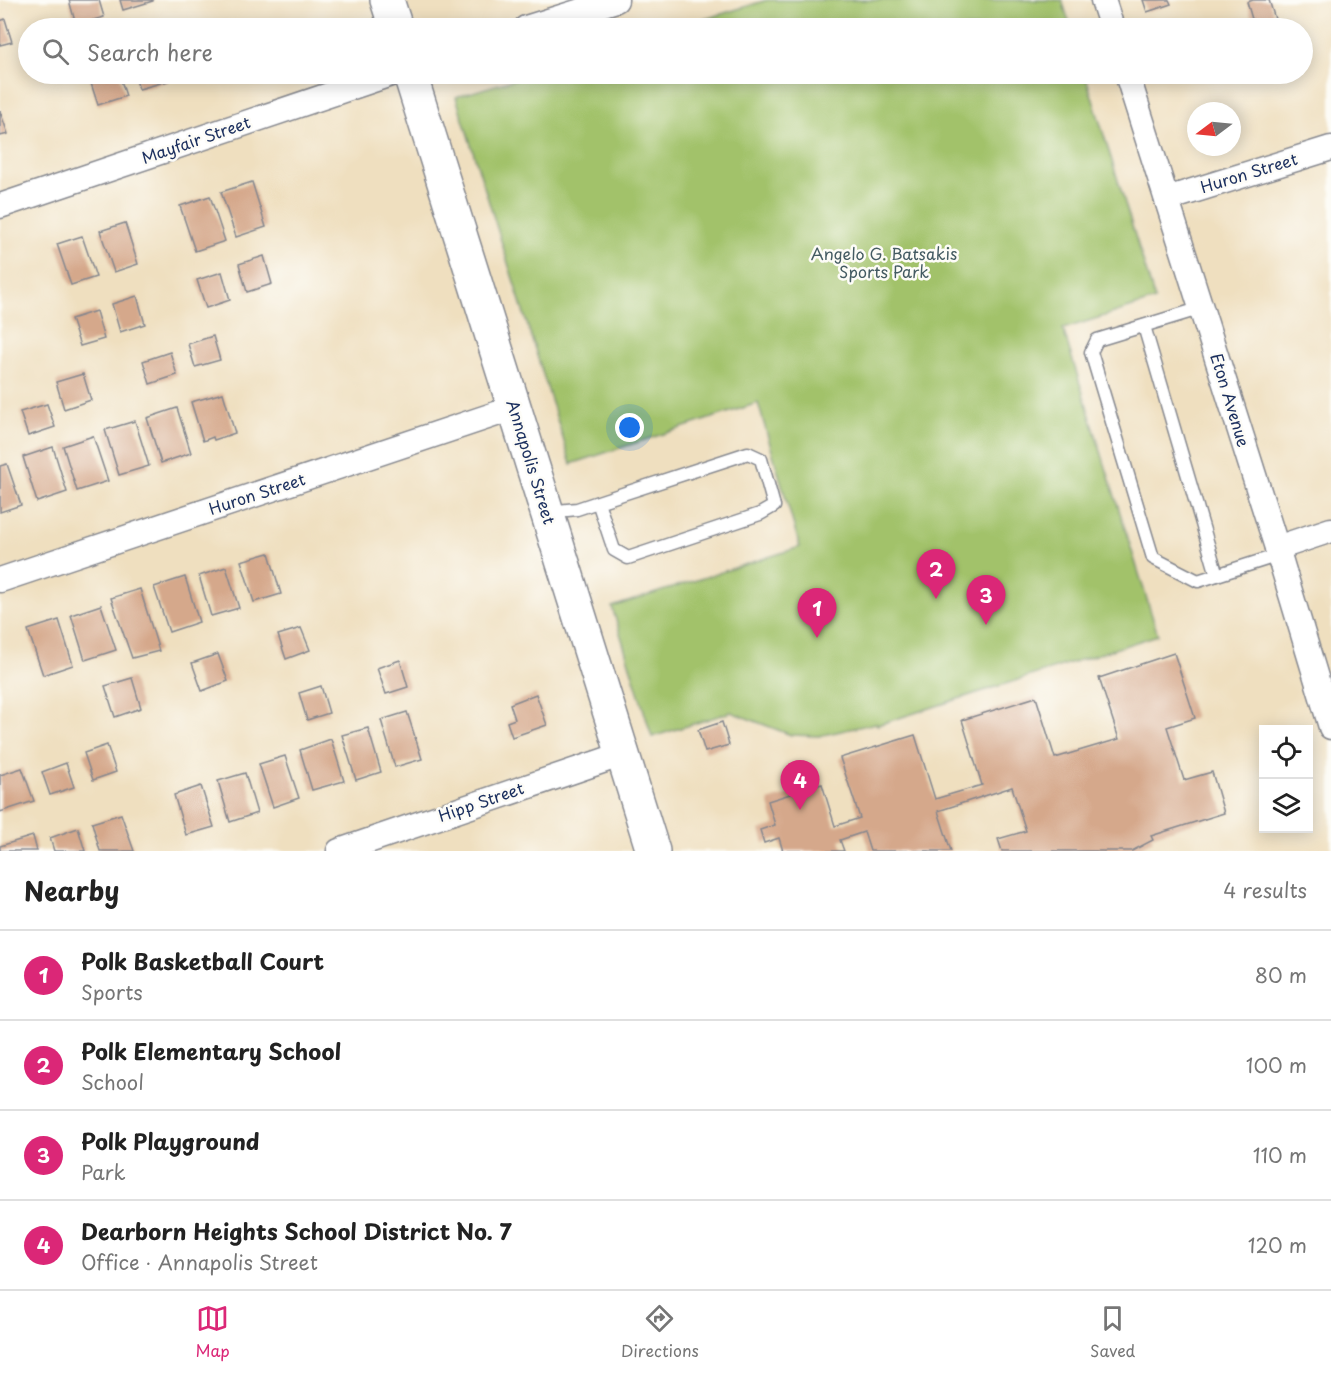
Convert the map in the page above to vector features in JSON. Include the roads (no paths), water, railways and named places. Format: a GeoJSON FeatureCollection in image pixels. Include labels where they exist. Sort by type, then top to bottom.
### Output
{"type":"FeatureCollection","features":[{"type":"Feature","properties":{"kind":"street"},"geometry":{"type":"LineString","coordinates":[[387,0],[393,18]]}},
{"type":"Feature","properties":{"kind":"street"},"geometry":{"type":"LineString","coordinates":[[558,18],[616,0]]}},
{"type":"Feature","properties":{"kind":"street"},"geometry":{"type":"LineString","coordinates":[[1103,0],[1109,18]]}},
{"type":"Feature","properties":{"kind":"street","name":"Mayfair Street"},"geometry":{"type":"LineString","coordinates":[[0,206],[361,84]]}},
{"type":"Feature","properties":{"kind":"street","name":"Annapolis Street"},"geometry":{"type":"LineString","coordinates":[[413,84],[653,851]]}},
{"type":"Feature","properties":{"kind":"street","name":"Eton Avenue"},"geometry":{"type":"LineString","coordinates":[[1129,84],[1202,308],[1331,727]]}},
{"type":"Feature","properties":{"kind":"street","name":"Huron Street"},"geometry":{"type":"LineString","coordinates":[[1167,199],[1331,148]]}},
{"type":"Feature","properties":{"kind":"street","name":"Huron Street"},"geometry":{"type":"LineString","coordinates":[[0,580],[514,408]]}},
{"type":"Feature","properties":{"kind":"street"},"geometry":{"type":"LineString","coordinates":[[1278,551],[1331,530]]}},
{"type":"Feature","properties":{"kind":"street","name":"Hipp Street"},"geometry":{"type":"LineString","coordinates":[[339,851],[623,753]]}},
{"type":"Feature","properties":{"kind":"lane"},"geometry":{"type":"LineString","coordinates":[[1202,308],[1097,340],[1091,352],[1153,558],[1198,581],[1278,551]]}},
{"type":"Feature","properties":{"kind":"lane"},"geometry":{"type":"LineString","coordinates":[[1144,326],[1217,575]]}},
{"type":"Feature","properties":{"kind":"lane"},"geometry":{"type":"LineString","coordinates":[[547,512],[577,509],[598,502],[748,453],[761,459],[774,506],[760,514],[628,558],[614,550],[598,502]]}},
{"type":"Feature","properties":{"kind":"place","name":"Polk Elementary School"},"geometry":{"type":"Point","coordinates":[936,599]}},
{"type":"Feature","properties":{"kind":"place","name":"Polk Playground"},"geometry":{"type":"Point","coordinates":[986,625]}},
{"type":"Feature","properties":{"kind":"place","name":"Polk Basketball Court"},"geometry":{"type":"Point","coordinates":[817,638]}},
{"type":"Feature","properties":{"kind":"place","name":"Dearborn Heights School District No. 7"},"geometry":{"type":"Point","coordinates":[800,810]}},
{"type":"Feature","properties":{"kind":"park label","name":"Angelo G. Batsakis Sports Park"},"geometry":{"type":"Point","coordinates":[884,263]}}]}
